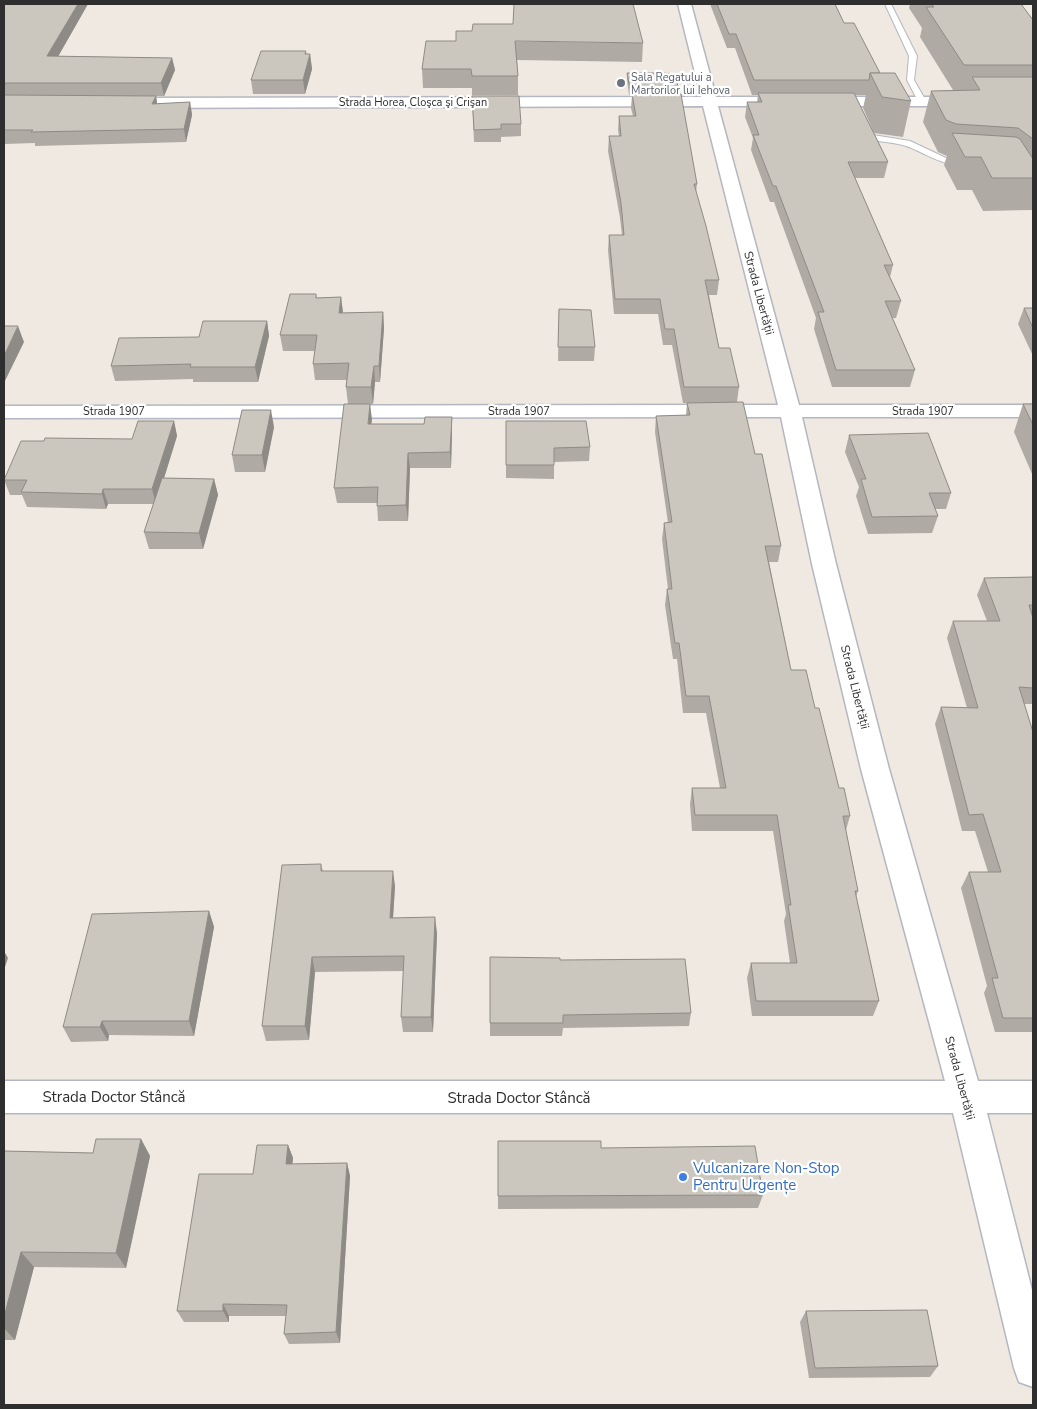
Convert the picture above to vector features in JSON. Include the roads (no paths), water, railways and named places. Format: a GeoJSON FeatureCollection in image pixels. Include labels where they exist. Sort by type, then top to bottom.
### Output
{"type":"FeatureCollection","features":[{"type":"Feature","properties":{"kind":"street","name":"Strada Libertății"},"geometry":{"type":"LineString","coordinates":[[684,4],[790,411],[824,564],[875,769],[966,1098],[1033,1368]]}},
{"type":"Feature","properties":{"kind":"street","name":"Strada Horea, Cloşca şi Crişan"},"geometry":{"type":"LineString","coordinates":[[103,103],[708,102],[856,106],[922,102],[1033,101]]}},
{"type":"Feature","properties":{"kind":"street","name":"Strada 1907"},"geometry":{"type":"LineString","coordinates":[[4,412],[1033,411]]}},
{"type":"Feature","properties":{"kind":"street","name":"Strada Doctor Stâncă"},"geometry":{"type":"LineString","coordinates":[[4,1097],[1033,1097]]}},
{"type":"Feature","properties":{"kind":"lane"},"geometry":{"type":"LineString","coordinates":[[888,4],[913,56],[908,72],[914,90],[922,102]]}},
{"type":"Feature","properties":{"kind":"lane"},"geometry":{"type":"LineString","coordinates":[[862,119],[870,136],[877,139],[907,143],[945,160],[971,161]]}},
{"type":"Feature","properties":{"kind":"place","name":"Sala Regatului a Martorilor lui Iehova"},"geometry":{"type":"Point","coordinates":[621,83]}},
{"type":"Feature","properties":{"kind":"place","name":"Vulcanizare Non-Stop Pentru Urgențe"},"geometry":{"type":"Point","coordinates":[683,1177]}}]}
